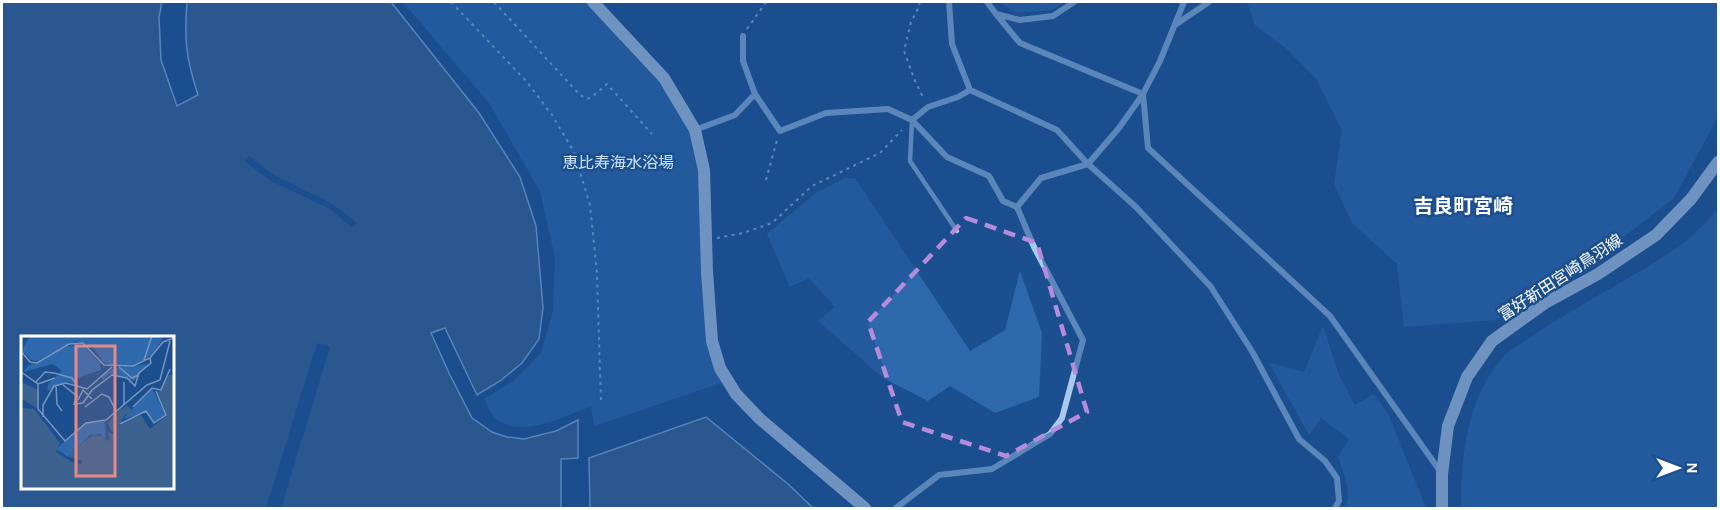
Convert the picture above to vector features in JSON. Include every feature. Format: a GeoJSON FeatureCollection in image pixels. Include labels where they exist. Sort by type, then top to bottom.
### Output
{"type":"FeatureCollection","features":[{"type":"Feature","properties":{"kind":"street"},"geometry":{"type":"LineString","coordinates":[[593,2],[664,78],[695,130],[704,170],[705,240],[712,341],[723,374],[736,394],[760,419],[865,508]]}},
{"type":"Feature","properties":{"kind":"street"},"geometry":{"type":"LineString","coordinates":[[949,2],[951,44],[970,90],[1057,130],[1088,164],[1136,207],[1211,287],[1253,353],[1299,440],[1325,462],[1337,478],[1339,501],[1335,508]]}},
{"type":"Feature","properties":{"kind":"street"},"geometry":{"type":"LineString","coordinates":[[996,14],[1020,20],[1053,16],[1074,2]]}},
{"type":"Feature","properties":{"kind":"street"},"geometry":{"type":"LineString","coordinates":[[1017,207],[1041,178],[1088,164],[1119,128],[1143,94],[1160,62],[1184,2]]}},
{"type":"Feature","properties":{"kind":"street"},"geometry":{"type":"LineString","coordinates":[[1174,26],[1209,2]]}},
{"type":"Feature","properties":{"kind":"street"},"geometry":{"type":"LineString","coordinates":[[989,3],[1020,43],[1143,94]]}},
{"type":"Feature","properties":{"kind":"street"},"geometry":{"type":"LineString","coordinates":[[743,36],[743,61],[755,94],[780,131],[826,113],[888,109],[909,118],[947,157],[988,176],[1003,201],[1017,207],[1034,247],[1083,340],[1062,418],[1050,434],[992,470],[939,475],[896,508]]}},
{"type":"Feature","properties":{"kind":"street"},"geometry":{"type":"LineString","coordinates":[[909,118],[928,107],[958,97],[970,90]]}},
{"type":"Feature","properties":{"kind":"street"},"geometry":{"type":"LineString","coordinates":[[695,130],[735,115],[755,94]]}},
{"type":"Feature","properties":{"kind":"street"},"geometry":{"type":"LineString","coordinates":[[1143,94],[1148,148],[1330,316],[1442,474]]}},
{"type":"Feature","properties":{"kind":"street","name":"富好新田宮崎鳥羽線"},"geometry":{"type":"LineString","coordinates":[[1442,508],[1442,474],[1448,426],[1467,377],[1492,341],[1545,303],[1598,274],[1656,235],[1691,199],[1719,162]]}},
{"type":"Feature","properties":{"kind":"lane"},"geometry":{"type":"LineString","coordinates":[[909,118],[910,161],[957,231]]}},
{"type":"Feature","properties":{"kind":"path"},"geometry":{"type":"LineString","coordinates":[[451,2],[527,82],[552,115],[574,152],[590,205],[597,274],[601,404]]}},
{"type":"Feature","properties":{"kind":"path"},"geometry":{"type":"LineString","coordinates":[[494,2],[580,95],[587,99],[607,84],[652,134]]}},
{"type":"Feature","properties":{"kind":"path"},"geometry":{"type":"LineString","coordinates":[[743,36],[766,2]]}},
{"type":"Feature","properties":{"kind":"path"},"geometry":{"type":"LineString","coordinates":[[919,2],[920,5],[911,22],[904,51],[928,107]]}},
{"type":"Feature","properties":{"kind":"path"},"geometry":{"type":"LineString","coordinates":[[705,240],[743,234],[772,224],[812,186],[880,153],[909,118]]}},
{"type":"Feature","properties":{"kind":"path"},"geometry":{"type":"LineString","coordinates":[[766,180],[780,131]]}},
{"type":"Feature","properties":{"kind":"highlighted area"},"geometry":{"type":"Polygon","coordinates":[[[966,218],[1037,243],[1087,412],[1006,456],[902,422],[868,322],[966,218]]]}},
{"type":"Feature","properties":{"kind":"green space","name":"恵比寿海水浴場"},"geometry":{"type":"Polygon","coordinates":[[[403,2],[593,2],[664,78],[695,130],[712,341],[727,381],[594,426],[591,406],[544,424],[531,426],[506,425],[494,417],[484,399],[512,382],[541,353],[553,311],[555,257],[540,191],[489,103],[403,2]]]}},
{"type":"Feature","properties":{"kind":"green space"},"geometry":{"type":"Polygon","coordinates":[[[1000,2],[1064,2],[1053,10],[1017,13],[1000,2]]]}},
{"type":"Feature","properties":{"kind":"green space"},"geometry":{"type":"Polygon","coordinates":[[[1247,2],[1718,2],[1718,117],[1674,198],[1591,262],[1495,320],[1404,327],[1397,264],[1352,223],[1334,184],[1342,130],[1317,80],[1288,50],[1255,25],[1247,2]]]}},
{"type":"Feature","properties":{"kind":"green space"},"geometry":{"type":"Polygon","coordinates":[[[845,178],[855,178],[970,351],[1005,330],[1020,271],[1042,333],[1039,397],[995,413],[950,386],[928,401],[883,378],[818,321],[835,307],[809,278],[790,287],[767,234],[816,193],[845,178]]]}},
{"type":"Feature","properties":{"kind":"green space"},"geometry":{"type":"Polygon","coordinates":[[[1718,207],[1718,508],[1461,508],[1462,469],[1468,429],[1481,392],[1490,374],[1502,358],[1556,321],[1673,251],[1694,234],[1718,207]]]}},
{"type":"Feature","properties":{"kind":"green space"},"geometry":{"type":"Polygon","coordinates":[[[1323,326],[1339,375],[1355,405],[1374,394],[1389,416],[1426,508],[1345,508],[1348,495],[1345,476],[1338,457],[1349,439],[1321,418],[1309,435],[1269,363],[1304,372],[1323,326]]]}},
{"type":"Feature","properties":{"kind":"shaded area"},"geometry":{"type":"Polygon","coordinates":[[[2,2],[162,2],[159,17],[161,60],[177,106],[198,95],[187,49],[187,2],[391,2],[479,113],[520,177],[536,226],[543,308],[539,339],[522,363],[500,381],[477,395],[445,328],[431,333],[472,418],[492,432],[524,439],[556,431],[578,420],[578,458],[561,459],[561,508],[2,508],[2,2]]]}},
{"type":"Feature","properties":{"kind":"shaded area"},"geometry":{"type":"Polygon","coordinates":[[[706,417],[788,484],[813,508],[590,508],[589,458],[706,417]]]}},
{"type":"Feature","properties":{"kind":"pier"},"geometry":{"type":"Polygon","coordinates":[[[249,156],[274,175],[333,204],[357,223],[352,228],[330,209],[271,181],[244,161],[249,156]]]}},
{"type":"Feature","properties":{"kind":"pier"},"geometry":{"type":"Polygon","coordinates":[[[317,343],[330,347],[281,508],[266,508],[317,343]]]}},
{"type":"Feature","properties":{"kind":"district","name":"吉良町宮崎"},"geometry":{"type":"Point","coordinates":[1463,206]}}]}
